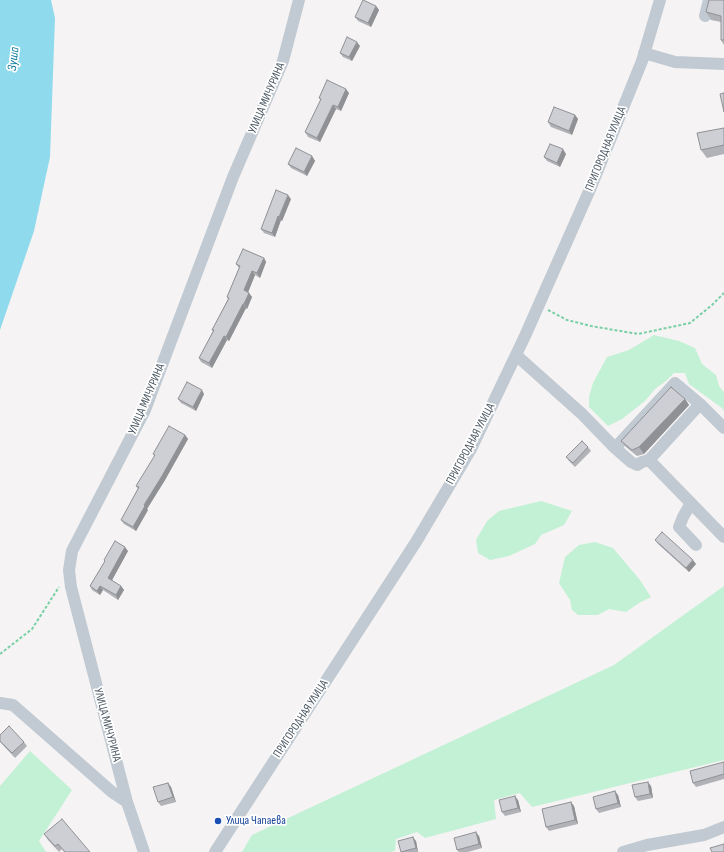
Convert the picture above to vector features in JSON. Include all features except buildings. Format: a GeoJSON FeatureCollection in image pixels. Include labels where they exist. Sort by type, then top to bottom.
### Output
{"type":"FeatureCollection","features":[{"type":"Feature","properties":{"kind":"street","name":"УЛИЦА МИЧУРИНА"},"geometry":{"type":"LineString","coordinates":[[144,852],[127,802],[71,587],[69,570],[72,551],[145,410],[232,178],[283,61],[299,0]]}},
{"type":"Feature","properties":{"kind":"street","name":"ПРИГОРОДНАЯ УЛИЦА"},"geometry":{"type":"LineString","coordinates":[[215,852],[416,542],[471,448],[516,355],[591,187],[644,53],[660,0]]}},
{"type":"Feature","properties":{"kind":"street"},"geometry":{"type":"LineString","coordinates":[[705,16],[709,0]]}},
{"type":"Feature","properties":{"kind":"street"},"geometry":{"type":"LineString","coordinates":[[644,53],[675,62],[724,64]]}},
{"type":"Feature","properties":{"kind":"street"},"geometry":{"type":"LineString","coordinates":[[516,355],[582,414],[615,448],[631,462],[637,465],[650,460],[700,404]]}},
{"type":"Feature","properties":{"kind":"street"},"geometry":{"type":"LineString","coordinates":[[615,448],[676,383],[724,428]]}},
{"type":"Feature","properties":{"kind":"street"},"geometry":{"type":"LineString","coordinates":[[650,460],[724,537]]}},
{"type":"Feature","properties":{"kind":"street"},"geometry":{"type":"LineString","coordinates":[[691,503],[679,527],[696,544]]}},
{"type":"Feature","properties":{"kind":"street"},"geometry":{"type":"LineString","coordinates":[[0,703],[13,705],[112,792],[127,802]]}},
{"type":"Feature","properties":{"kind":"street"},"geometry":{"type":"LineString","coordinates":[[623,852],[647,845],[704,835],[724,827]]}},
{"type":"Feature","properties":{"kind":"path"},"geometry":{"type":"LineString","coordinates":[[538,306],[567,320],[591,326],[638,334],[690,323],[724,293]]}},
{"type":"Feature","properties":{"kind":"path"},"geometry":{"type":"LineString","coordinates":[[0,654],[32,629],[69,570]]}},
{"type":"Feature","properties":{"kind":"green space"},"geometry":{"type":"Polygon","coordinates":[[[654,335],[679,341],[695,348],[702,364],[716,375],[719,386],[724,392],[724,411],[689,384],[685,373],[674,373],[655,389],[645,401],[622,419],[608,426],[589,407],[589,397],[593,383],[607,357],[629,350],[654,335]]]}},
{"type":"Feature","properties":{"kind":"green space"},"geometry":{"type":"Polygon","coordinates":[[[541,501],[572,511],[564,525],[541,535],[535,544],[509,556],[490,560],[478,553],[476,540],[487,521],[499,511],[541,501]]]}},
{"type":"Feature","properties":{"kind":"green space"},"geometry":{"type":"Polygon","coordinates":[[[595,542],[613,548],[640,580],[651,597],[626,612],[609,609],[598,615],[578,615],[572,610],[570,600],[559,583],[565,557],[579,545],[595,542]]]}},
{"type":"Feature","properties":{"kind":"green space"},"geometry":{"type":"Polygon","coordinates":[[[724,586],[724,760],[532,807],[520,793],[494,800],[496,819],[425,838],[417,832],[396,839],[395,851],[390,852],[242,852],[252,835],[614,665],[724,586]]]}},
{"type":"Feature","properties":{"kind":"green space"},"geometry":{"type":"Polygon","coordinates":[[[30,751],[72,790],[39,841],[46,852],[0,852],[0,786],[30,751]]]}},
{"type":"Feature","properties":{"kind":"water","name":"Зуша"},"geometry":{"type":"Polygon","coordinates":[[[0,0],[51,0],[55,18],[50,157],[34,231],[0,330],[0,0]]]}},
{"type":"Feature","properties":{"kind":"place","name":"Улица Чапаева"},"geometry":{"type":"Point","coordinates":[218,821]}}]}
